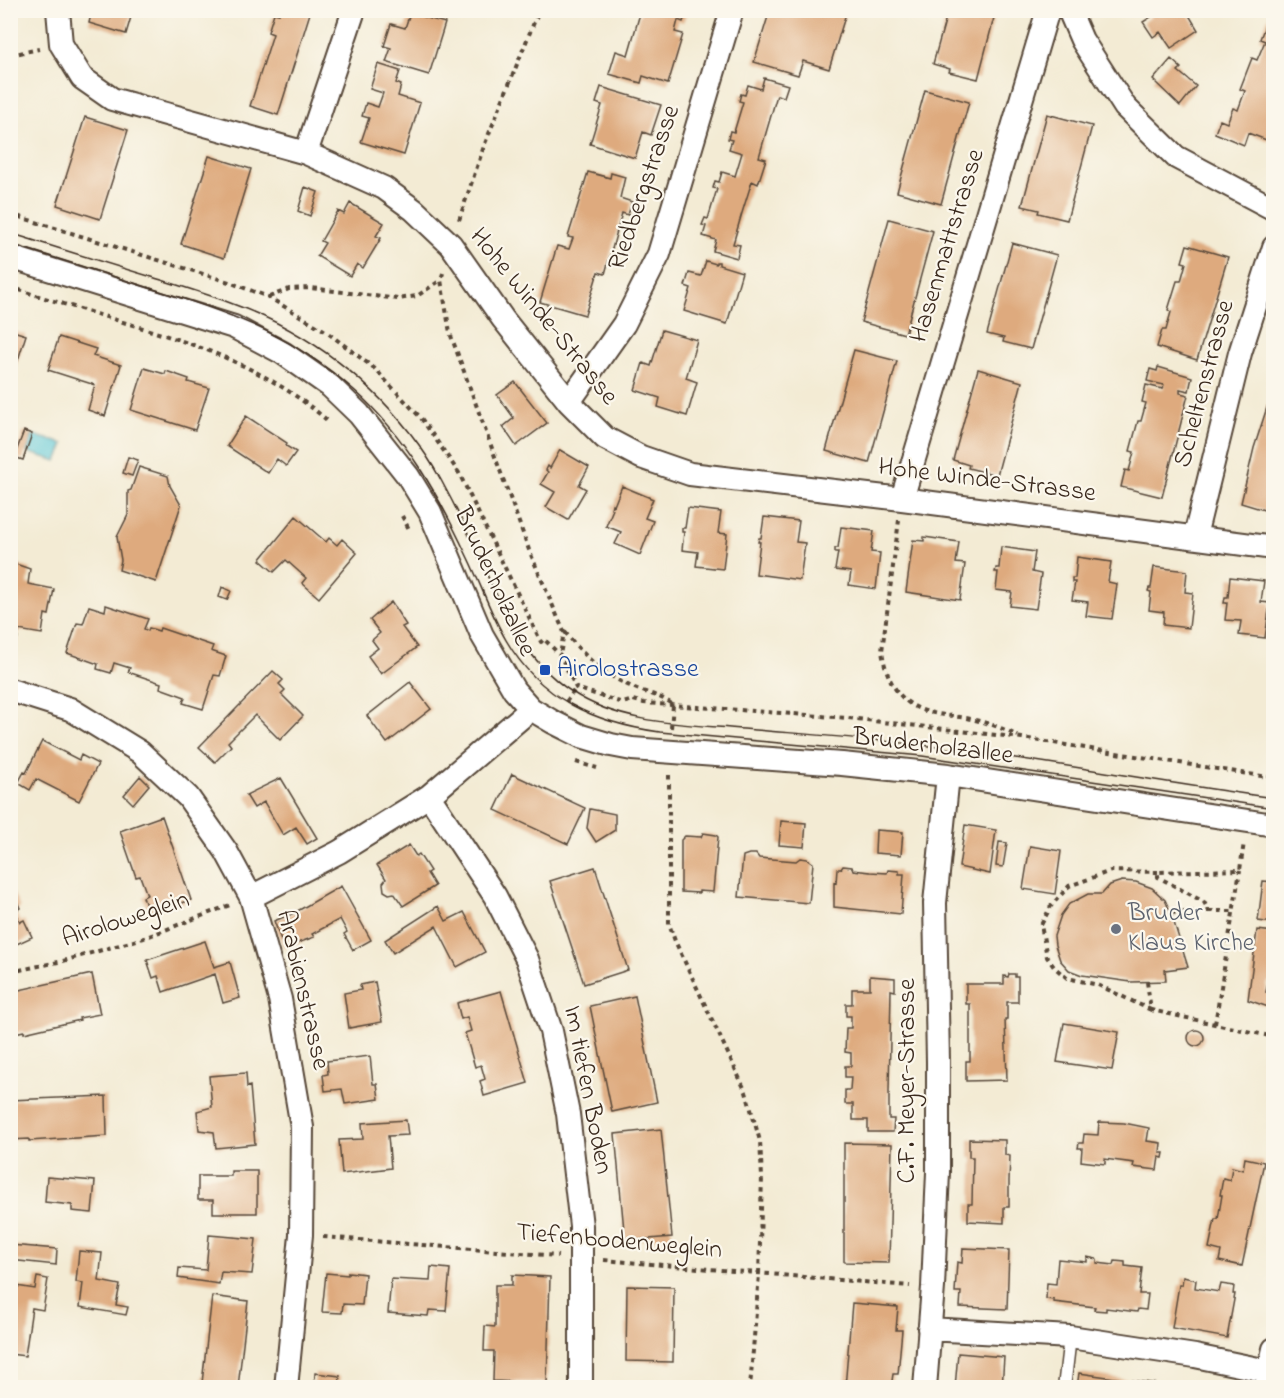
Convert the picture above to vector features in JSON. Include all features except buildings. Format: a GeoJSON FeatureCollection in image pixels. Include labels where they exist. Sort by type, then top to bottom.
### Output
{"type":"FeatureCollection","features":[{"type":"Feature","properties":{"kind":"street","name":"Hohe Winde-Strasse"},"geometry":{"type":"LineString","coordinates":[[58,10],[61,44],[82,78],[112,99],[306,153],[384,188],[414,210],[451,245],[503,319],[569,402],[605,438],[641,457],[690,474],[902,499],[1274,548]]}},
{"type":"Feature","properties":{"kind":"street"},"geometry":{"type":"LineString","coordinates":[[306,153],[354,10]]}},
{"type":"Feature","properties":{"kind":"street","name":"Riedbergstrasse"},"geometry":{"type":"LineString","coordinates":[[569,402],[624,324],[659,254],[732,10]]}},
{"type":"Feature","properties":{"kind":"street","name":"Hasenmattstrasse"},"geometry":{"type":"LineString","coordinates":[[902,499],[1048,10]]}},
{"type":"Feature","properties":{"kind":"street"},"geometry":{"type":"LineString","coordinates":[[1069,10],[1082,40],[1125,107],[1176,157],[1274,209]]}},
{"type":"Feature","properties":{"kind":"street","name":"Scheltenstrasse"},"geometry":{"type":"LineString","coordinates":[[1195,537],[1240,353],[1274,247]]}},
{"type":"Feature","properties":{"kind":"street","name":"Bruderholzallee"},"geometry":{"type":"LineString","coordinates":[[10,257],[234,327],[283,353],[330,386],[359,414],[413,485],[429,512],[482,635],[514,690],[531,709],[581,736],[632,749],[842,764],[948,775],[1274,825]]}},
{"type":"Feature","properties":{"kind":"street","name":"Arabienstrasse"},"geometry":{"type":"LineString","coordinates":[[10,690],[70,709],[140,752],[188,797],[226,851],[251,897],[280,999],[302,1127],[301,1235],[285,1388]]}},
{"type":"Feature","properties":{"kind":"street"},"geometry":{"type":"LineString","coordinates":[[251,897],[339,852],[429,796],[531,709]]}},
{"type":"Feature","properties":{"kind":"street","name":"C.F. Meyer-Strasse"},"geometry":{"type":"LineString","coordinates":[[925,1388],[933,1287],[938,1172],[935,903],[948,775]]}},
{"type":"Feature","properties":{"kind":"street","name":"Im tiefen Boden"},"geometry":{"type":"LineString","coordinates":[[429,796],[495,896],[527,959],[551,1030],[568,1114],[581,1226],[580,1388]]}},
{"type":"Feature","properties":{"kind":"street"},"geometry":{"type":"LineString","coordinates":[[929,1329],[1070,1337],[1196,1356],[1267,1379],[1274,1349]]}},
{"type":"Feature","properties":{"kind":"lane"},"geometry":{"type":"LineString","coordinates":[[1064,1388],[1070,1337]]}},
{"type":"Feature","properties":{"kind":"path"},"geometry":{"type":"LineString","coordinates":[[268,297],[289,289],[304,288],[399,299],[417,296],[441,280]]}},
{"type":"Feature","properties":{"kind":"path"},"geometry":{"type":"LineString","coordinates":[[10,287],[204,348],[243,364],[288,390],[334,427]]}},
{"type":"Feature","properties":{"kind":"path"},"geometry":{"type":"LineString","coordinates":[[902,499],[882,651],[884,668],[891,684],[908,703],[927,712],[975,720],[1022,738]]}},
{"type":"Feature","properties":{"kind":"path"},"geometry":{"type":"LineString","coordinates":[[397,509],[412,535]]}},
{"type":"Feature","properties":{"kind":"path"},"geometry":{"type":"LineString","coordinates":[[529,550],[564,632],[579,651],[599,668],[627,685],[666,699],[674,705]]}},
{"type":"Feature","properties":{"kind":"path"},"geometry":{"type":"LineString","coordinates":[[564,632],[560,656],[576,688],[623,703],[633,700],[644,703],[848,718],[1022,738],[1274,778]]}},
{"type":"Feature","properties":{"kind":"path"},"geometry":{"type":"LineString","coordinates":[[564,707],[576,688]]}},
{"type":"Feature","properties":{"kind":"path"},"geometry":{"type":"LineString","coordinates":[[671,733],[674,705]]}},
{"type":"Feature","properties":{"kind":"path"},"geometry":{"type":"LineString","coordinates":[[572,760],[604,770]]}},
{"type":"Feature","properties":{"kind":"path"},"geometry":{"type":"LineString","coordinates":[[669,771],[669,924],[746,1092],[760,1141],[762,1177],[759,1274],[750,1388]]}},
{"type":"Feature","properties":{"kind":"path"},"geometry":{"type":"LineString","coordinates":[[658,777],[680,778]]}},
{"type":"Feature","properties":{"kind":"path"},"geometry":{"type":"LineString","coordinates":[[1215,1024],[1247,821]]}},
{"type":"Feature","properties":{"kind":"path"},"geometry":{"type":"LineString","coordinates":[[1232,844],[1254,847]]}},
{"type":"Feature","properties":{"kind":"path"},"geometry":{"type":"LineString","coordinates":[[1240,870],[1111,871],[1069,886],[1051,906],[1041,925],[1047,957],[1054,967],[1067,978],[1098,985],[1151,1010],[1274,1037]]}},
{"type":"Feature","properties":{"kind":"path"},"geometry":{"type":"LineString","coordinates":[[1158,872],[1158,877],[1204,902],[1209,911]]}},
{"type":"Feature","properties":{"kind":"path","name":"Airoloweglein"},"geometry":{"type":"LineString","coordinates":[[10,972],[63,961],[144,938],[251,897]]}},
{"type":"Feature","properties":{"kind":"path"},"geometry":{"type":"LineString","coordinates":[[1171,913],[1233,911]]}},
{"type":"Feature","properties":{"kind":"path"},"geometry":{"type":"LineString","coordinates":[[1147,982],[1151,1010]]}},
{"type":"Feature","properties":{"kind":"path","name":"Tiefenbodenweglein"},"geometry":{"type":"LineString","coordinates":[[301,1235],[933,1287]]}},
{"type":"Feature","properties":{"kind":"water"},"geometry":{"type":"Polygon","coordinates":[[[33,435],[64,444],[57,461],[27,452],[33,435]]]}},
{"type":"Feature","properties":{"kind":"tram line"},"geometry":{"type":"LineString","coordinates":[[10,233],[247,309],[302,337],[349,371],[391,411],[426,456],[455,507],[504,611],[526,647],[555,679],[591,703],[633,717],[655,721],[921,745],[1274,798]]}},
{"type":"Feature","properties":{"kind":"tram line"},"geometry":{"type":"LineString","coordinates":[[10,244],[227,314],[279,338],[330,370],[373,408],[405,447],[420,468],[457,535],[506,640],[535,678],[571,705],[613,722],[660,732],[922,756],[1274,808]]}},
{"type":"Feature","properties":{"kind":"place","name":"Airolostrasse"},"geometry":{"type":"Point","coordinates":[545,670]}},
{"type":"Feature","properties":{"kind":"place","name":"Bruder Klaus Kirche"},"geometry":{"type":"Point","coordinates":[1116,929]}}]}
